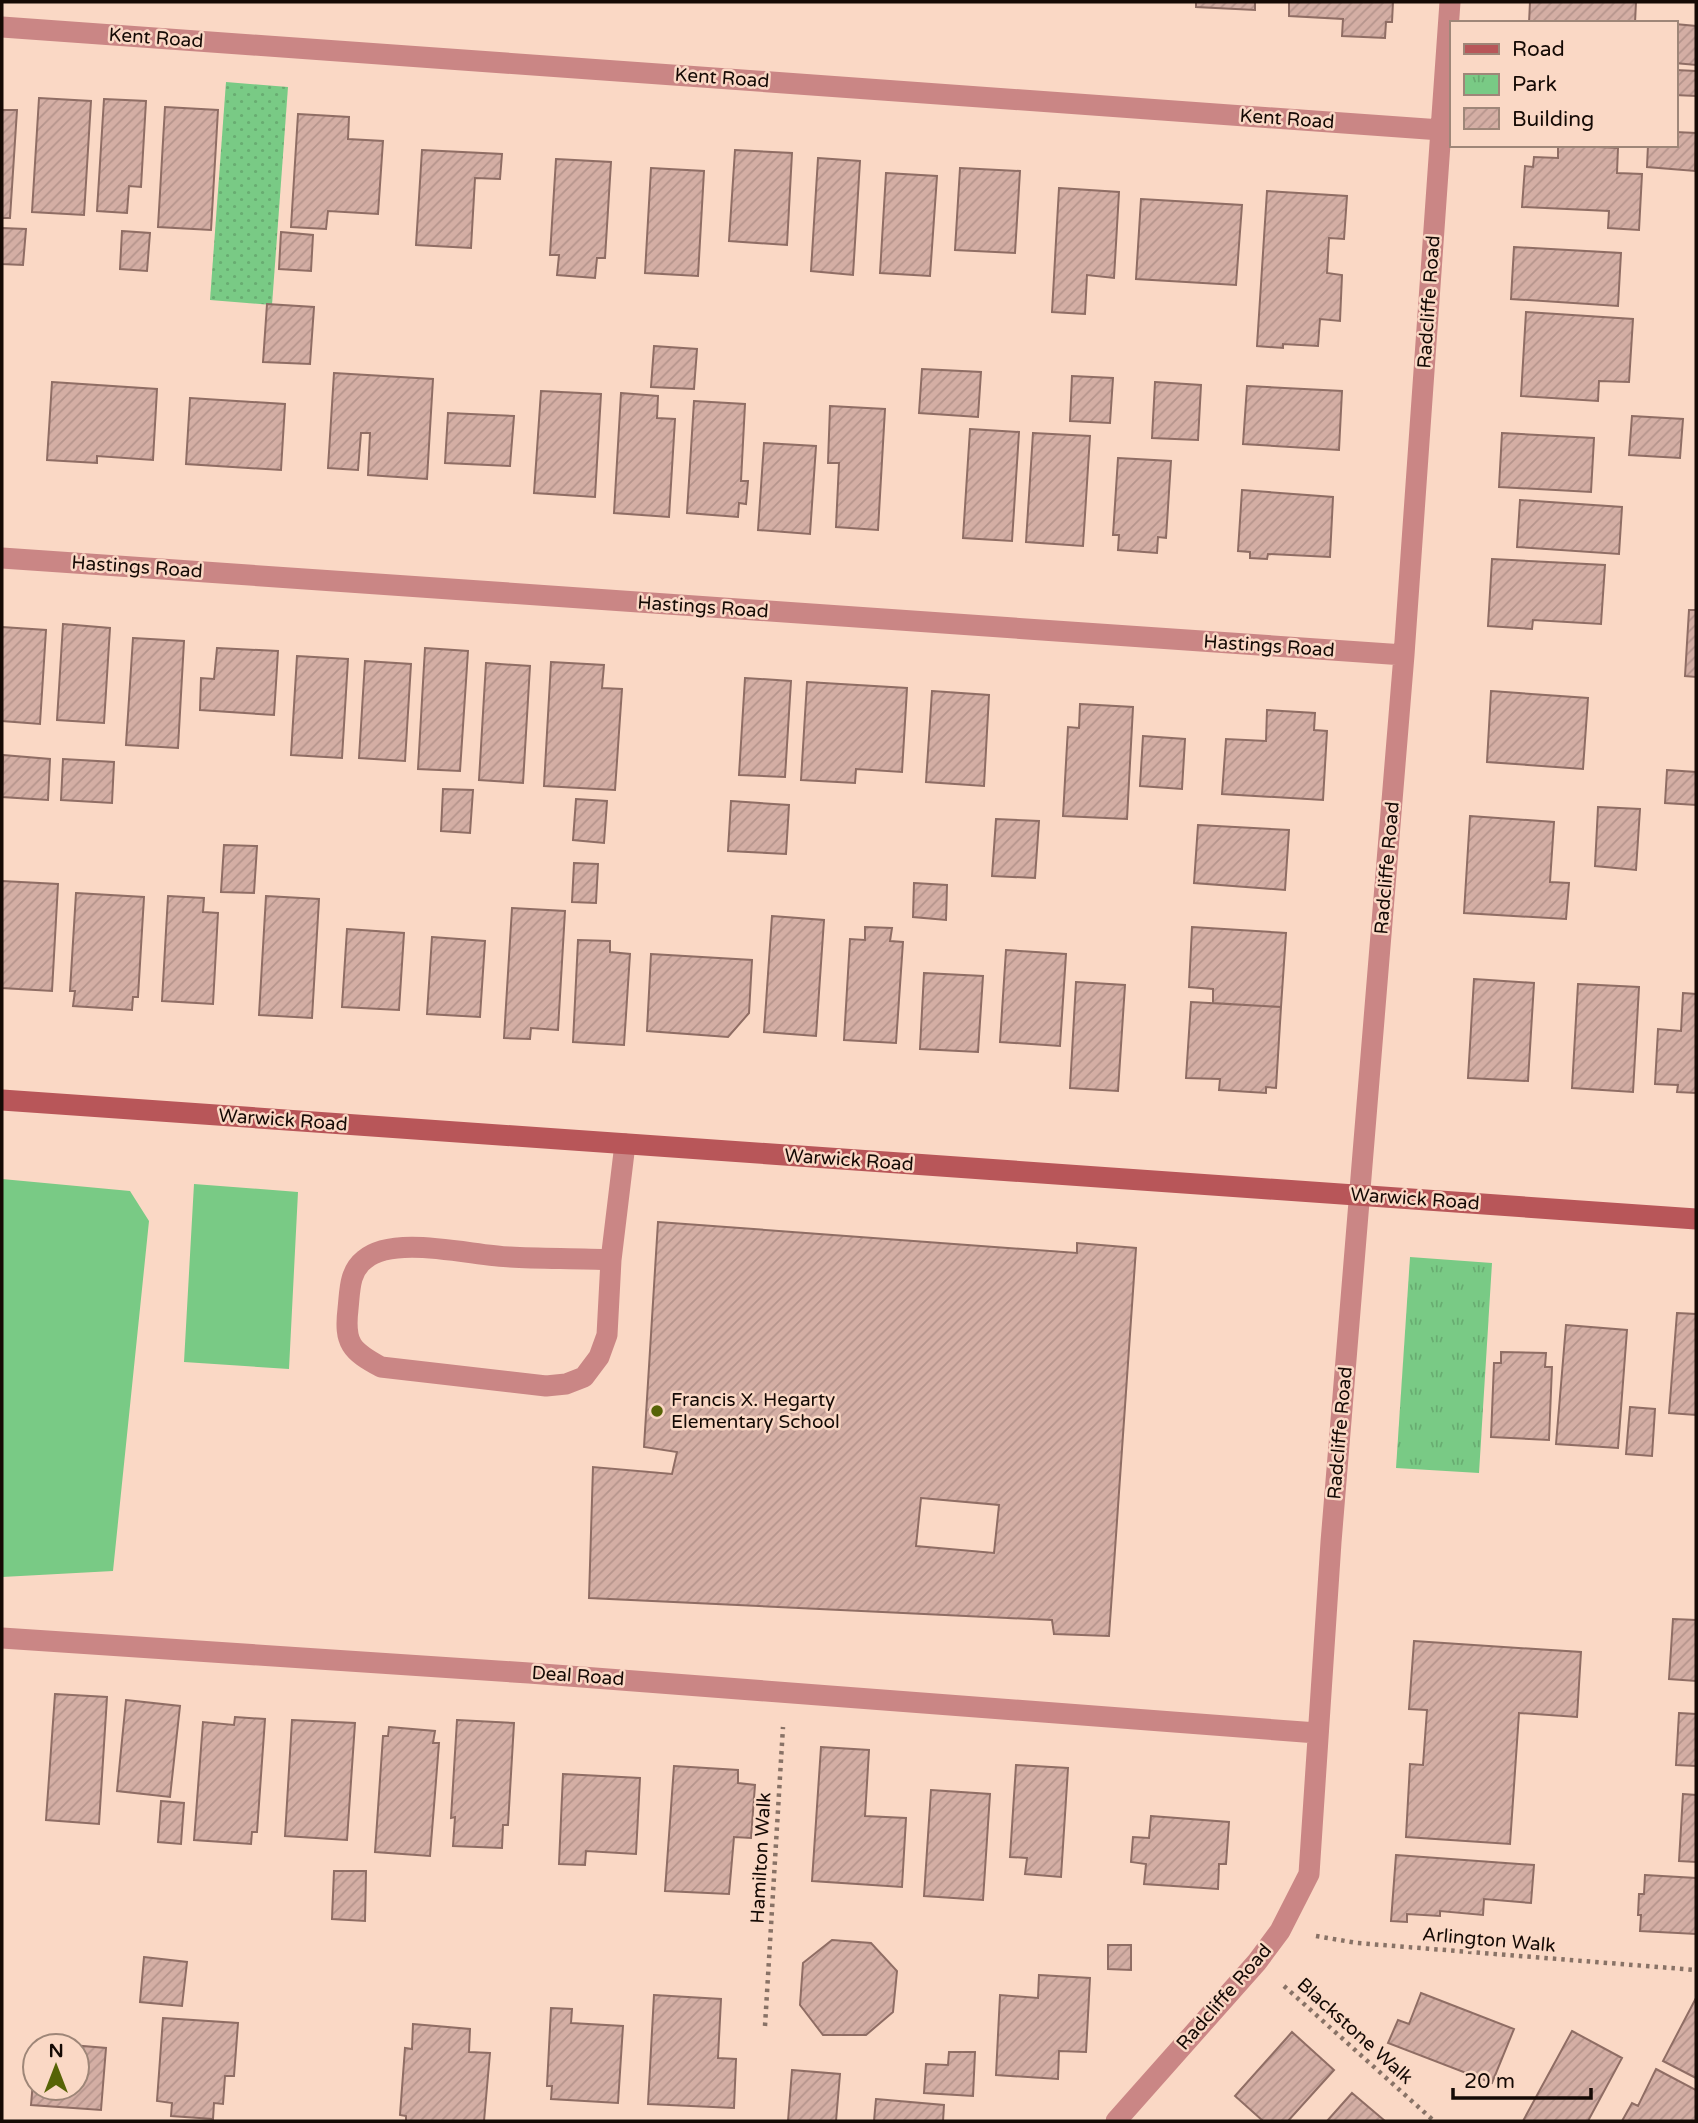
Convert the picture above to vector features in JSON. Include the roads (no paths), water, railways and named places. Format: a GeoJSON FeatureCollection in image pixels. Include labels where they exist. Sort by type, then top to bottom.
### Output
{"type":"FeatureCollection","features":[{"type":"Feature","properties":{"kind":"street","name":"Radcliffe Road"},"geometry":{"type":"LineString","coordinates":[[1116,2121],[1257,1962],[1280,1931],[1309,1874],[1331,1542],[1404,655],[1450,2]]}},
{"type":"Feature","properties":{"kind":"street","name":"Kent Road"},"geometry":{"type":"LineString","coordinates":[[2,27],[1441,130]]}},
{"type":"Feature","properties":{"kind":"street","name":"Hastings Road"},"geometry":{"type":"LineString","coordinates":[[2,558],[1404,655]]}},
{"type":"Feature","properties":{"kind":"street","name":"Warwick Road"},"geometry":{"type":"LineString","coordinates":[[2,1100],[1696,1219]]}},
{"type":"Feature","properties":{"kind":"street"},"geometry":{"type":"LineString","coordinates":[[611,1260],[508,1257],[419,1248],[379,1252],[365,1258],[354,1269],[347,1317],[349,1342],[358,1354],[380,1367],[546,1386],[566,1384],[584,1377],[599,1357],[607,1335],[611,1260],[625,1144]]}},
{"type":"Feature","properties":{"kind":"street","name":"Deal Road"},"geometry":{"type":"LineString","coordinates":[[2,1638],[785,1692],[1317,1733]]}},
{"type":"Feature","properties":{"kind":"place","name":"Francis X. Hegarty Elementary School"},"geometry":{"type":"Point","coordinates":[657,1411]}}]}
